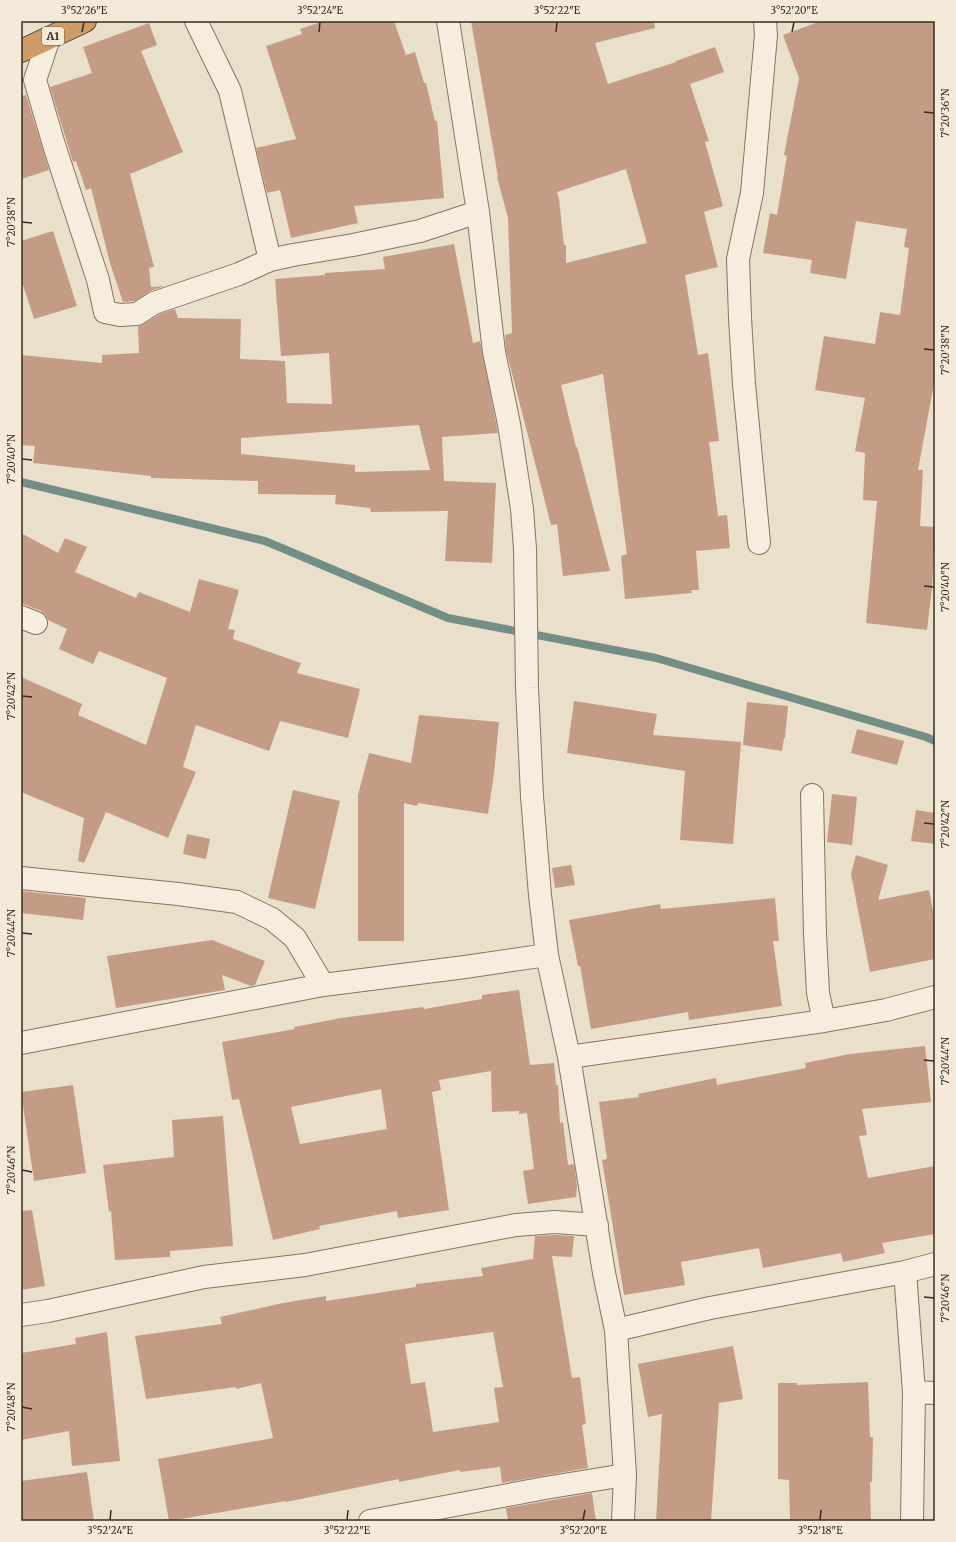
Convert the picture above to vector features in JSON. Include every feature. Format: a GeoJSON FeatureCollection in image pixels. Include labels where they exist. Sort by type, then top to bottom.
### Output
{"type":"FeatureCollection","features":[{"type":"Feature","properties":{"kind":"highway","name":"A1"},"geometry":{"type":"LineString","coordinates":[[21,51],[85,21]]}},
{"type":"Feature","properties":{"kind":"street"},"geometry":{"type":"LineString","coordinates":[[196,21],[230,92],[270,260]]}},
{"type":"Feature","properties":{"kind":"street"},"geometry":{"type":"LineString","coordinates":[[448,21],[478,212],[494,352],[509,424],[522,509],[525,549],[527,688],[532,796],[540,895],[547,955],[569,1057],[598,1225],[604,1273],[616,1330],[625,1475],[623,1521]]}},
{"type":"Feature","properties":{"kind":"street"},"geometry":{"type":"LineString","coordinates":[[759,543],[744,384],[738,258],[752,194],[766,35],[765,21]]}},
{"type":"Feature","properties":{"kind":"street"},"geometry":{"type":"LineString","coordinates":[[49,38],[35,80],[54,145],[98,280],[105,312],[120,315],[137,314],[154,303],[239,274],[270,260],[420,231],[478,212]]}},
{"type":"Feature","properties":{"kind":"street"},"geometry":{"type":"LineString","coordinates":[[812,795],[815,934],[818,993],[824,1021]]}},
{"type":"Feature","properties":{"kind":"street"},"geometry":{"type":"LineString","coordinates":[[21,878],[178,894],[236,902],[272,919],[295,938],[323,985]]}},
{"type":"Feature","properties":{"kind":"street"},"geometry":{"type":"LineString","coordinates":[[21,1043],[323,985],[547,955]]}},
{"type":"Feature","properties":{"kind":"street"},"geometry":{"type":"LineString","coordinates":[[569,1057],[824,1021],[886,1010],[935,997]]}},
{"type":"Feature","properties":{"kind":"street"},"geometry":{"type":"LineString","coordinates":[[21,1315],[48,1311],[204,1277],[305,1265],[516,1225],[555,1222],[598,1225]]}},
{"type":"Feature","properties":{"kind":"street"},"geometry":{"type":"LineString","coordinates":[[616,1330],[710,1308],[905,1272],[935,1264]]}},
{"type":"Feature","properties":{"kind":"street"},"geometry":{"type":"LineString","coordinates":[[905,1272],[924,1393],[912,1521]]}},
{"type":"Feature","properties":{"kind":"street"},"geometry":{"type":"LineString","coordinates":[[370,1521],[545,1488],[625,1475]]}},
{"type":"Feature","properties":{"kind":"building"},"geometry":{"type":"Polygon","coordinates":[[[324,21],[394,21],[406,55],[415,52],[424,83],[426,83],[435,121],[437,121],[444,198],[354,206],[358,223],[291,238],[280,190],[267,193],[256,148],[296,139],[266,46],[302,34],[300,29],[324,21]]]}},
{"type":"Feature","properties":{"kind":"building"},"geometry":{"type":"Polygon","coordinates":[[[471,21],[654,21],[655,28],[595,43],[608,84],[676,62],[715,47],[724,72],[690,84],[709,141],[705,142],[723,206],[704,212],[718,267],[685,275],[698,355],[708,353],[719,441],[709,442],[718,516],[727,515],[730,548],[696,551],[699,590],[691,590],[692,593],[625,599],[621,556],[627,554],[603,374],[561,385],[576,447],[610,571],[563,576],[557,524],[551,525],[506,350],[505,335],[512,333],[508,218],[498,177],[471,21]],[[626,169],[557,192],[564,245],[566,245],[566,263],[647,243],[626,169]]]}},
{"type":"Feature","properties":{"kind":"building"},"geometry":{"type":"Polygon","coordinates":[[[821,21],[935,21],[935,378],[918,470],[923,470],[920,526],[935,527],[932,588],[927,630],[866,623],[877,501],[863,500],[865,453],[855,451],[865,398],[815,390],[824,336],[875,344],[880,312],[900,315],[909,248],[904,247],[907,229],[856,221],[846,279],[810,273],[812,260],[763,253],[770,213],[777,215],[787,156],[784,155],[799,78],[783,35],[821,21]]]}},
{"type":"Feature","properties":{"kind":"building"},"geometry":{"type":"Polygon","coordinates":[[[149,23],[157,45],[141,51],[183,152],[130,174],[154,267],[149,268],[151,287],[165,286],[150,291],[135,301],[123,302],[110,263],[91,188],[86,190],[76,161],[73,162],[50,87],[92,73],[83,47],[149,23]]]}},
{"type":"Feature","properties":{"kind":"building"},"geometry":{"type":"Polygon","coordinates":[[[26,95],[49,170],[21,179],[21,96],[26,95]]]}},
{"type":"Feature","properties":{"kind":"building"},"geometry":{"type":"Polygon","coordinates":[[[53,231],[77,306],[34,319],[21,279],[21,241],[53,231]]]}},
{"type":"Feature","properties":{"kind":"building"},"geometry":{"type":"Polygon","coordinates":[[[454,244],[473,343],[480,341],[498,433],[442,437],[444,481],[496,483],[492,563],[445,561],[448,511],[371,512],[370,508],[335,504],[336,495],[258,494],[258,481],[151,478],[151,476],[33,463],[35,446],[21,445],[21,355],[102,363],[102,355],[139,353],[138,326],[160,314],[175,309],[178,318],[241,319],[240,359],[285,361],[287,403],[332,404],[329,353],[281,356],[275,279],[325,275],[325,273],[385,269],[383,257],[454,244]],[[419,425],[241,438],[241,454],[355,465],[355,472],[430,470],[419,425]]]}},
{"type":"Feature","properties":{"kind":"building"},"geometry":{"type":"Polygon","coordinates":[[[21,533],[58,553],[65,538],[87,547],[75,572],[136,598],[139,592],[190,612],[199,579],[239,590],[228,629],[235,630],[233,639],[301,663],[297,673],[360,689],[348,738],[280,721],[269,751],[196,725],[183,767],[196,772],[168,838],[106,812],[84,863],[78,861],[84,818],[21,792],[21,677],[82,704],[78,715],[146,745],[167,678],[99,651],[93,664],[59,649],[67,629],[48,620],[46,615],[41,611],[21,603],[21,533]]]}},
{"type":"Feature","properties":{"kind":"building"},"geometry":{"type":"Polygon","coordinates":[[[574,701],[657,714],[653,735],[741,742],[733,844],[680,840],[685,771],[567,753],[574,701]]]}},
{"type":"Feature","properties":{"kind":"building"},"geometry":{"type":"Polygon","coordinates":[[[747,702],[788,706],[785,738],[782,751],[743,745],[747,702]]]}},
{"type":"Feature","properties":{"kind":"building"},"geometry":{"type":"Polygon","coordinates":[[[419,715],[499,722],[488,814],[418,803],[417,806],[404,803],[404,941],[358,941],[358,795],[369,753],[411,763],[419,715]]]}},
{"type":"Feature","properties":{"kind":"building"},"geometry":{"type":"Polygon","coordinates":[[[857,729],[904,741],[897,765],[851,753],[857,729]]]}},
{"type":"Feature","properties":{"kind":"building"},"geometry":{"type":"Polygon","coordinates":[[[293,790],[340,801],[315,909],[268,898],[293,790]]]}},
{"type":"Feature","properties":{"kind":"building"},"geometry":{"type":"Polygon","coordinates":[[[832,794],[857,797],[852,845],[827,842],[832,794]]]}},
{"type":"Feature","properties":{"kind":"building"},"geometry":{"type":"Polygon","coordinates":[[[916,810],[935,813],[935,844],[911,841],[916,810]]]}},
{"type":"Feature","properties":{"kind":"building"},"geometry":{"type":"Polygon","coordinates":[[[187,834],[210,839],[206,859],[183,854],[187,834]]]}},
{"type":"Feature","properties":{"kind":"building"},"geometry":{"type":"Polygon","coordinates":[[[856,855],[888,865],[878,900],[929,890],[935,921],[935,959],[870,972],[851,874],[856,855]]]}},
{"type":"Feature","properties":{"kind":"building"},"geometry":{"type":"Polygon","coordinates":[[[571,865],[575,885],[555,888],[552,868],[571,865]]]}},
{"type":"Feature","properties":{"kind":"building"},"geometry":{"type":"Polygon","coordinates":[[[21,891],[86,898],[83,920],[21,913],[21,891]]]}},
{"type":"Feature","properties":{"kind":"building"},"geometry":{"type":"Polygon","coordinates":[[[775,898],[779,941],[773,941],[782,1006],[689,1020],[688,1012],[591,1029],[580,966],[578,966],[569,920],[660,904],[661,909],[775,898]]]}},
{"type":"Feature","properties":{"kind":"building"},"geometry":{"type":"Polygon","coordinates":[[[212,940],[265,961],[255,985],[251,986],[222,975],[225,990],[116,1008],[107,956],[212,940]]]}},
{"type":"Feature","properties":{"kind":"building"},"geometry":{"type":"Polygon","coordinates":[[[519,990],[530,1065],[554,1063],[556,1085],[558,1085],[560,1123],[563,1122],[568,1165],[574,1164],[577,1186],[576,1197],[528,1204],[523,1171],[534,1169],[527,1113],[519,1114],[519,1111],[492,1112],[491,1071],[439,1080],[441,1090],[432,1092],[449,1210],[398,1218],[397,1211],[319,1226],[320,1229],[273,1240],[239,1099],[232,1100],[222,1042],[295,1029],[294,1027],[341,1018],[423,1007],[424,1009],[482,999],[482,995],[519,990]],[[381,1089],[291,1107],[300,1144],[387,1129],[381,1089]]]}},
{"type":"Feature","properties":{"kind":"building"},"geometry":{"type":"Polygon","coordinates":[[[925,1046],[931,1102],[862,1109],[867,1135],[859,1136],[868,1178],[935,1166],[935,1234],[882,1243],[885,1253],[843,1262],[841,1253],[763,1268],[759,1248],[681,1262],[685,1285],[624,1295],[602,1160],[607,1159],[599,1102],[639,1097],[638,1094],[716,1078],[717,1085],[806,1068],[805,1063],[850,1054],[925,1046]]]}},
{"type":"Feature","properties":{"kind":"building"},"geometry":{"type":"Polygon","coordinates":[[[73,1085],[86,1173],[34,1181],[21,1092],[73,1085]]]}},
{"type":"Feature","properties":{"kind":"building"},"geometry":{"type":"Polygon","coordinates":[[[223,1116],[233,1246],[170,1251],[170,1257],[115,1260],[111,1211],[109,1212],[103,1165],[174,1157],[172,1120],[223,1116]]]}},
{"type":"Feature","properties":{"kind":"building"},"geometry":{"type":"Polygon","coordinates":[[[32,1210],[45,1286],[21,1290],[21,1211],[32,1210]]]}},
{"type":"Feature","properties":{"kind":"building"},"geometry":{"type":"Polygon","coordinates":[[[535,1236],[574,1236],[572,1257],[552,1256],[572,1378],[580,1377],[586,1424],[582,1425],[588,1468],[502,1483],[500,1467],[460,1472],[460,1470],[399,1482],[399,1479],[286,1502],[169,1521],[158,1459],[273,1438],[261,1383],[236,1389],[236,1387],[146,1399],[135,1336],[222,1324],[220,1317],[283,1303],[326,1296],[326,1301],[416,1287],[416,1284],[483,1276],[481,1268],[533,1259],[535,1236]],[[493,1332],[405,1344],[411,1384],[425,1382],[433,1432],[499,1422],[494,1388],[503,1387],[493,1332]]]}},
{"type":"Feature","properties":{"kind":"building"},"geometry":{"type":"Polygon","coordinates":[[[107,1332],[120,1461],[72,1466],[69,1431],[21,1440],[21,1353],[76,1344],[75,1338],[107,1332]]]}},
{"type":"Feature","properties":{"kind":"building"},"geometry":{"type":"Polygon","coordinates":[[[733,1346],[743,1399],[719,1403],[711,1521],[656,1521],[662,1414],[648,1417],[638,1364],[733,1346]]]}},
{"type":"Feature","properties":{"kind":"building"},"geometry":{"type":"Polygon","coordinates":[[[868,1382],[870,1437],[873,1437],[872,1482],[870,1482],[871,1521],[790,1521],[789,1480],[778,1479],[778,1383],[797,1383],[797,1385],[868,1382]]]}},
{"type":"Feature","properties":{"kind":"building"},"geometry":{"type":"Polygon","coordinates":[[[87,1472],[94,1521],[21,1521],[21,1481],[87,1472]]]}},
{"type":"Feature","properties":{"kind":"building"},"geometry":{"type":"Polygon","coordinates":[[[592,1493],[596,1521],[508,1521],[506,1508],[592,1493]]]}},
{"type":"Feature","properties":{"kind":"waterway"},"geometry":{"type":"LineString","coordinates":[[21,482],[265,541],[448,618],[656,658],[926,737],[935,741]]}}]}
